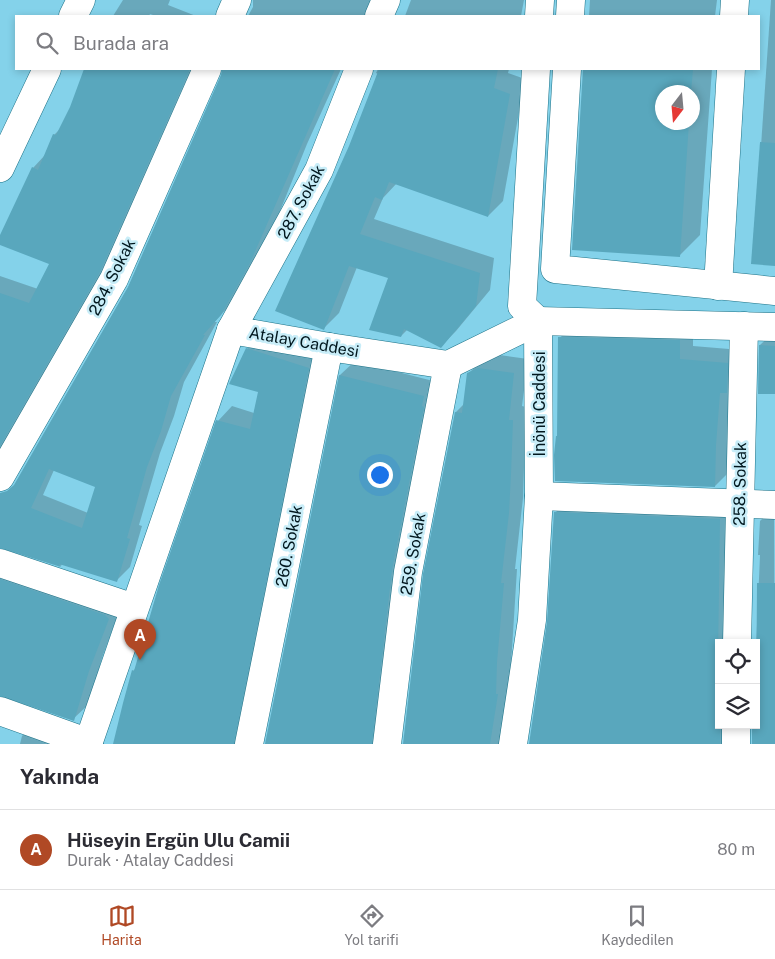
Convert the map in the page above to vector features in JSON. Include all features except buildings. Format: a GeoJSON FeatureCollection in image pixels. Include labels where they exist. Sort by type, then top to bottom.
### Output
{"type":"FeatureCollection","features":[{"type":"Feature","properties":{"kind":"street"},"geometry":{"type":"LineString","coordinates":[[73,15],[81,0]]}},
{"type":"Feature","properties":{"kind":"street"},"geometry":{"type":"LineString","coordinates":[[230,15],[237,0]]}},
{"type":"Feature","properties":{"kind":"street"},"geometry":{"type":"LineString","coordinates":[[380,15],[386,0]]}},
{"type":"Feature","properties":{"kind":"street"},"geometry":{"type":"LineString","coordinates":[[539,15],[540,0]]}},
{"type":"Feature","properties":{"kind":"street"},"geometry":{"type":"LineString","coordinates":[[570,15],[571,0]]}},
{"type":"Feature","properties":{"kind":"street"},"geometry":{"type":"LineString","coordinates":[[734,15],[735,0]]}},
{"type":"Feature","properties":{"kind":"street"},"geometry":{"type":"LineString","coordinates":[[0,168],[47,70]]}},
{"type":"Feature","properties":{"kind":"street","name":"284. Sokak"},"geometry":{"type":"LineString","coordinates":[[0,477],[114,279],[207,70]]}},
{"type":"Feature","properties":{"kind":"street","name":"287. Sokak"},"geometry":{"type":"LineString","coordinates":[[231,330],[319,170],[359,70]]}},
{"type":"Feature","properties":{"kind":"street"},"geometry":{"type":"LineString","coordinates":[[536,70],[522,306],[538,321]]}},
{"type":"Feature","properties":{"kind":"street"},"geometry":{"type":"LineString","coordinates":[[567,70],[555,269],[775,291]]}},
{"type":"Feature","properties":{"kind":"street"},"geometry":{"type":"LineString","coordinates":[[718,286],[731,70]]}},
{"type":"Feature","properties":{"kind":"street"},"geometry":{"type":"LineString","coordinates":[[448,365],[538,321],[775,327]]}},
{"type":"Feature","properties":{"kind":"street","name":"İnönü Caddesi"},"geometry":{"type":"LineString","coordinates":[[513,744],[532,620],[539,496],[538,321]]}},
{"type":"Feature","properties":{"kind":"street","name":"258. Sokak"},"geometry":{"type":"LineString","coordinates":[[737,639],[744,326]]}},
{"type":"Feature","properties":{"kind":"street","name":"Atalay Caddesi"},"geometry":{"type":"LineString","coordinates":[[89,743],[231,330],[448,365]]}},
{"type":"Feature","properties":{"kind":"street","name":"260. Sokak"},"geometry":{"type":"LineString","coordinates":[[249,744],[329,347]]}},
{"type":"Feature","properties":{"kind":"street","name":"259. Sokak"},"geometry":{"type":"LineString","coordinates":[[387,744],[408,572],[448,365]]}},
{"type":"Feature","properties":{"kind":"street"},"geometry":{"type":"LineString","coordinates":[[539,496],[775,505]]}},
{"type":"Feature","properties":{"kind":"street"},"geometry":{"type":"LineString","coordinates":[[0,563],[134,608]]}},
{"type":"Feature","properties":{"kind":"street"},"geometry":{"type":"LineString","coordinates":[[0,711],[89,743]]}},
{"type":"Feature","properties":{"kind":"street"},"geometry":{"type":"LineString","coordinates":[[736,729],[736,744]]}},
{"type":"Feature","properties":{"kind":"place","name":"Hüseyin Ergün Ulu Camii"},"geometry":{"type":"Point","coordinates":[140,660]}}]}
